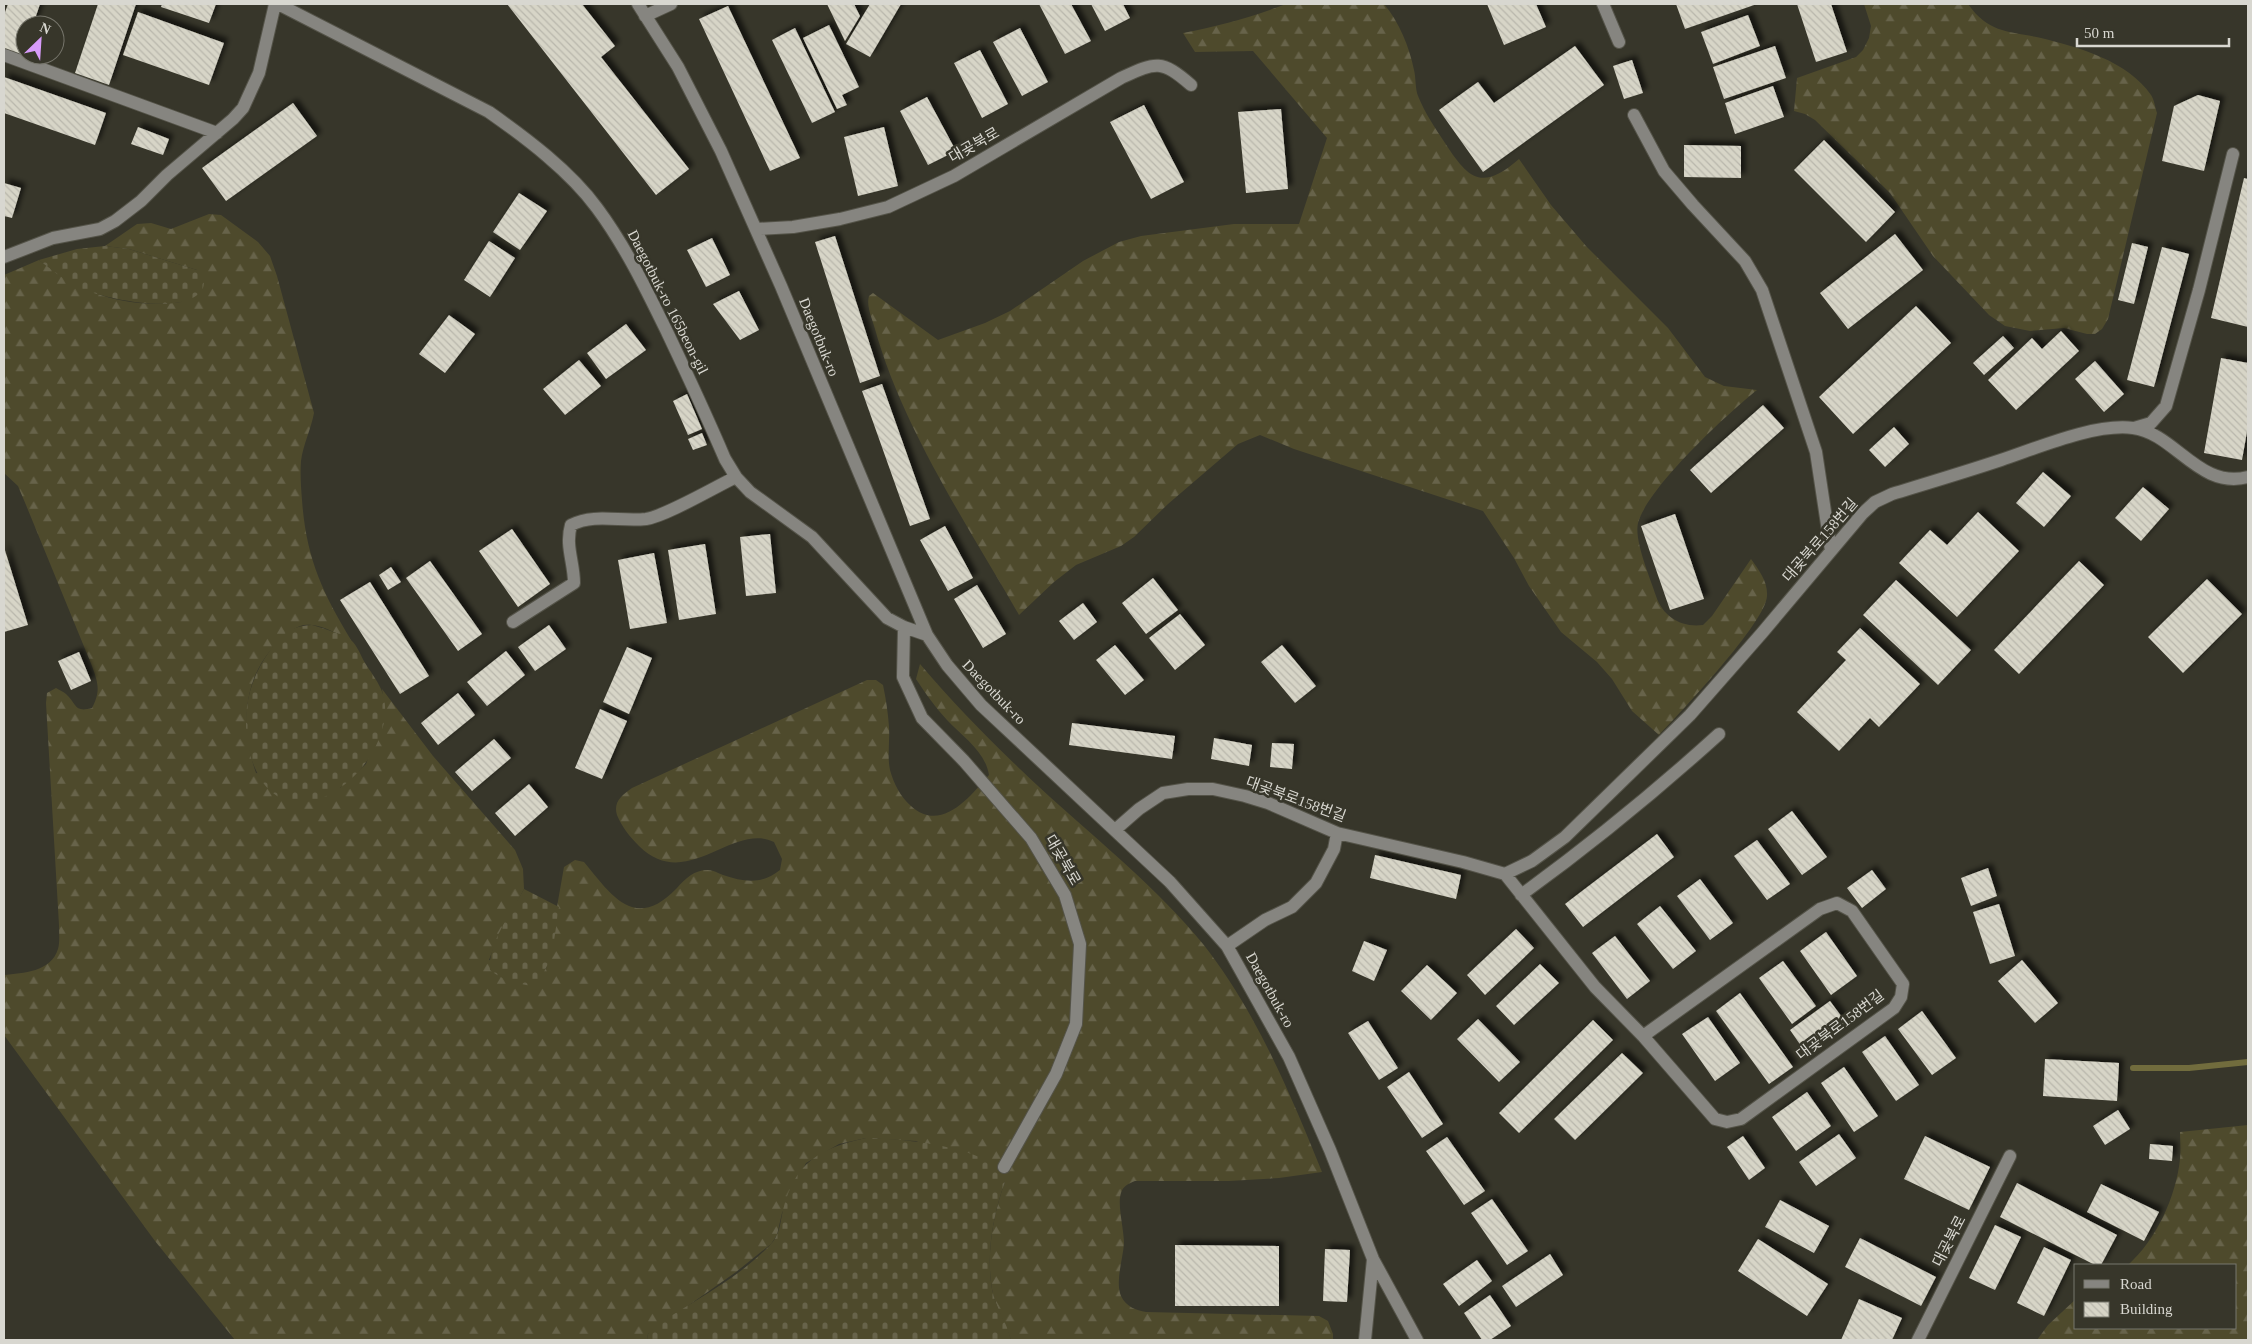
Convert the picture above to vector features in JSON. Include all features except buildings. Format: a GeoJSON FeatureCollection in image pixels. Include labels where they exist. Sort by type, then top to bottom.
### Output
{"type":"FeatureCollection","features":[{"type":"Feature","properties":{"kind":"street"},"geometry":{"type":"LineString","coordinates":[[4,257],[53,238],[100,229],[115,221],[141,201],[167,175],[244,108],[259,73],[276,4]]}},
{"type":"Feature","properties":{"kind":"street","name":"Daegotbuk-ro 165beon-gil"},"geometry":{"type":"LineString","coordinates":[[276,4],[489,112],[520,133],[563,172],[597,207],[624,248],[652,301],[725,459],[736,477],[750,492],[812,537],[870,602],[887,618],[904,627],[927,635]]}},
{"type":"Feature","properties":{"kind":"street","name":"Daegotbuk-ro"},"geometry":{"type":"LineString","coordinates":[[638,4],[683,76],[721,151],[756,229],[927,635],[947,665],[981,705],[1170,882],[1227,946],[1289,1057],[1330,1150],[1373,1259],[1417,1340]]}},
{"type":"Feature","properties":{"kind":"street"},"geometry":{"type":"LineString","coordinates":[[645,16],[670,4]]}},
{"type":"Feature","properties":{"kind":"street"},"geometry":{"type":"LineString","coordinates":[[1603,4],[1618,42]]}},
{"type":"Feature","properties":{"kind":"street"},"geometry":{"type":"LineString","coordinates":[[4,55],[217,133]]}},
{"type":"Feature","properties":{"kind":"street","name":"대곶북로"},"geometry":{"type":"LineString","coordinates":[[756,229],[793,227],[840,219],[888,207],[954,176],[1121,78],[1144,67],[1160,64],[1174,70],[1191,84]]}},
{"type":"Feature","properties":{"kind":"street"},"geometry":{"type":"LineString","coordinates":[[1634,115],[1664,171],[1745,261],[1762,290],[1816,452],[1831,551]]}},
{"type":"Feature","properties":{"kind":"street"},"geometry":{"type":"LineString","coordinates":[[2134,428],[2151,423],[2166,406],[2199,290],[2233,154]]}},
{"type":"Feature","properties":{"kind":"street","name":"대곶북로158번길"},"geometry":{"type":"LineString","coordinates":[[1505,874],[1532,861],[1565,837],[1690,715],[1762,634],[1862,513],[1875,502],[1892,494],[2096,430],[2134,428],[2154,436],[2215,476],[2239,479],[2248,477]]}},
{"type":"Feature","properties":{"kind":"street"},"geometry":{"type":"LineString","coordinates":[[514,622],[574,583],[574,567],[567,540],[570,525],[583,519],[647,519],[736,477]]}},
{"type":"Feature","properties":{"kind":"street","name":"대곶북로"},"geometry":{"type":"LineString","coordinates":[[904,627],[904,677],[922,718],[964,761],[1031,838],[1065,895],[1080,944],[1076,1024],[1056,1074],[1004,1167]]}},
{"type":"Feature","properties":{"kind":"street"},"geometry":{"type":"LineString","coordinates":[[1521,896],[1594,842],[1654,792],[1718,734]]}},
{"type":"Feature","properties":{"kind":"street","name":"대곶북로158번길"},"geometry":{"type":"LineString","coordinates":[[1114,830],[1139,809],[1163,794],[1188,789],[1214,789],[1245,796],[1268,804],[1337,833],[1463,862],[1505,874],[1595,987],[1643,1036],[1715,1119],[1727,1122],[1741,1119],[1894,1008],[1902,997],[1903,984],[1852,911],[1837,903],[1820,909],[1643,1036]]}},
{"type":"Feature","properties":{"kind":"street"},"geometry":{"type":"LineString","coordinates":[[1227,946],[1265,920],[1292,907],[1316,883],[1334,849],[1337,833]]}},
{"type":"Feature","properties":{"kind":"street","name":"대곶북로"},"geometry":{"type":"LineString","coordinates":[[1918,1340],[2010,1156]]}},
{"type":"Feature","properties":{"kind":"street"},"geometry":{"type":"LineString","coordinates":[[1366,1340],[1373,1259]]}},
{"type":"Feature","properties":{"kind":"green space"},"geometry":{"type":"Polygon","coordinates":[[[1286,4],[1384,4],[1399,26],[1406,43],[1414,70],[1417,93],[1421,102],[1461,166],[1477,177],[1486,178],[1506,169],[1519,159],[1551,205],[1586,246],[1668,328],[1705,377],[1724,386],[1757,390],[1709,433],[1672,471],[1645,508],[1638,523],[1637,531],[1640,549],[1656,596],[1663,610],[1674,620],[1688,625],[1703,625],[1712,616],[1751,559],[1762,576],[1767,591],[1763,609],[1738,646],[1659,735],[1632,711],[1612,679],[1597,662],[1561,632],[1529,586],[1514,558],[1483,511],[1294,449],[1260,435],[1238,444],[1168,504],[1134,537],[1121,546],[1076,565],[1054,582],[1019,615],[958,511],[919,439],[887,366],[871,316],[868,300],[869,296],[873,293],[938,340],[985,323],[1010,311],[1083,261],[1119,242],[1141,236],[1234,224],[1299,224],[1327,138],[1253,51],[1195,52],[1183,33],[1235,21],[1286,4]]]}},
{"type":"Feature","properties":{"kind":"green space"},"geometry":{"type":"Polygon","coordinates":[[[1864,4],[1968,4],[1984,21],[2001,30],[2041,38],[2086,51],[2116,64],[2141,83],[2151,95],[2157,113],[2108,319],[2102,329],[2095,334],[2087,334],[2064,328],[2030,331],[2005,326],[1989,315],[1933,256],[1890,193],[1815,120],[1805,114],[1794,111],[1797,78],[1856,57],[1863,50],[1869,38],[1871,26],[1864,4]]]}},
{"type":"Feature","properties":{"kind":"green space"},"geometry":{"type":"Polygon","coordinates":[[[209,214],[221,215],[258,242],[270,256],[277,276],[314,413],[301,461],[302,500],[307,539],[324,590],[351,640],[321,627],[303,625],[282,639],[269,653],[259,668],[252,684],[248,701],[248,737],[256,773],[340,788],[366,764],[385,711],[382,689],[433,756],[515,850],[523,869],[524,889],[495,944],[489,960],[546,969],[564,867],[575,860],[584,862],[604,887],[615,897],[625,904],[636,908],[649,907],[662,901],[687,878],[699,871],[710,870],[738,879],[752,881],[766,878],[780,870],[782,859],[774,842],[758,838],[742,841],[692,860],[674,862],[657,859],[639,846],[626,832],[617,815],[617,803],[632,788],[867,680],[876,680],[883,685],[889,722],[890,770],[904,798],[911,806],[922,813],[933,816],[944,814],[963,802],[989,775],[987,766],[973,745],[943,715],[916,679],[920,664],[999,749],[1149,886],[1203,944],[1222,970],[1256,1025],[1284,1083],[1322,1172],[1279,1178],[1229,1181],[1135,1181],[1128,1184],[1123,1189],[1120,1198],[1124,1243],[1119,1290],[1123,1300],[1132,1307],[1146,1312],[1319,1316],[1328,1321],[1333,1334],[1333,1340],[1011,1340],[993,1296],[990,1276],[990,1249],[994,1221],[1005,1182],[916,1141],[866,1138],[839,1144],[806,1163],[782,1213],[777,1235],[771,1244],[736,1272],[648,1334],[647,1340],[235,1340],[155,1241],[4,1035],[4,975],[28,972],[43,967],[54,957],[59,943],[47,693],[56,688],[66,694],[76,707],[86,709],[92,708],[97,697],[98,687],[92,666],[18,486],[4,473],[4,275],[39,260],[72,282],[106,296],[123,301],[141,303],[181,302],[197,270],[129,249],[105,246],[137,224],[151,223],[171,229],[209,214]]]}},
{"type":"Feature","properties":{"kind":"green space"},"geometry":{"type":"Polygon","coordinates":[[[105,246],[129,249],[197,270],[204,277],[203,288],[195,297],[181,302],[165,304],[128,301],[85,290],[39,260],[77,249],[105,246]]]}},
{"type":"Feature","properties":{"kind":"green space"},"geometry":{"type":"Polygon","coordinates":[[[312,625],[332,631],[353,642],[381,689],[385,711],[384,722],[377,744],[358,772],[346,784],[331,793],[321,798],[301,802],[284,800],[271,791],[260,778],[252,762],[248,744],[247,707],[250,692],[261,664],[274,646],[293,629],[312,625]]]}},
{"type":"Feature","properties":{"kind":"green space"},"geometry":{"type":"Polygon","coordinates":[[[524,889],[559,907],[549,961],[545,971],[531,986],[509,981],[490,970],[490,960],[496,939],[524,889]]]}},
{"type":"Feature","properties":{"kind":"green space"},"geometry":{"type":"Polygon","coordinates":[[[2248,1125],[2248,1340],[2037,1340],[2048,1325],[2074,1301],[2074,1329],[2237,1329],[2237,1264],[2129,1264],[2156,1230],[2169,1203],[2178,1173],[2180,1132],[2248,1125]]]}},
{"type":"Feature","properties":{"kind":"green space"},"geometry":{"type":"Polygon","coordinates":[[[866,1138],[937,1145],[975,1155],[990,1162],[1000,1171],[1005,1182],[994,1221],[990,1249],[990,1276],[994,1296],[1011,1340],[647,1340],[648,1334],[657,1325],[731,1278],[770,1245],[778,1233],[788,1194],[802,1169],[812,1160],[835,1147],[866,1138]]]}},
{"type":"Feature","properties":{"kind":"waterway"},"geometry":{"type":"LineString","coordinates":[[2133,1068],[2189,1068],[2248,1062]]}}]}
